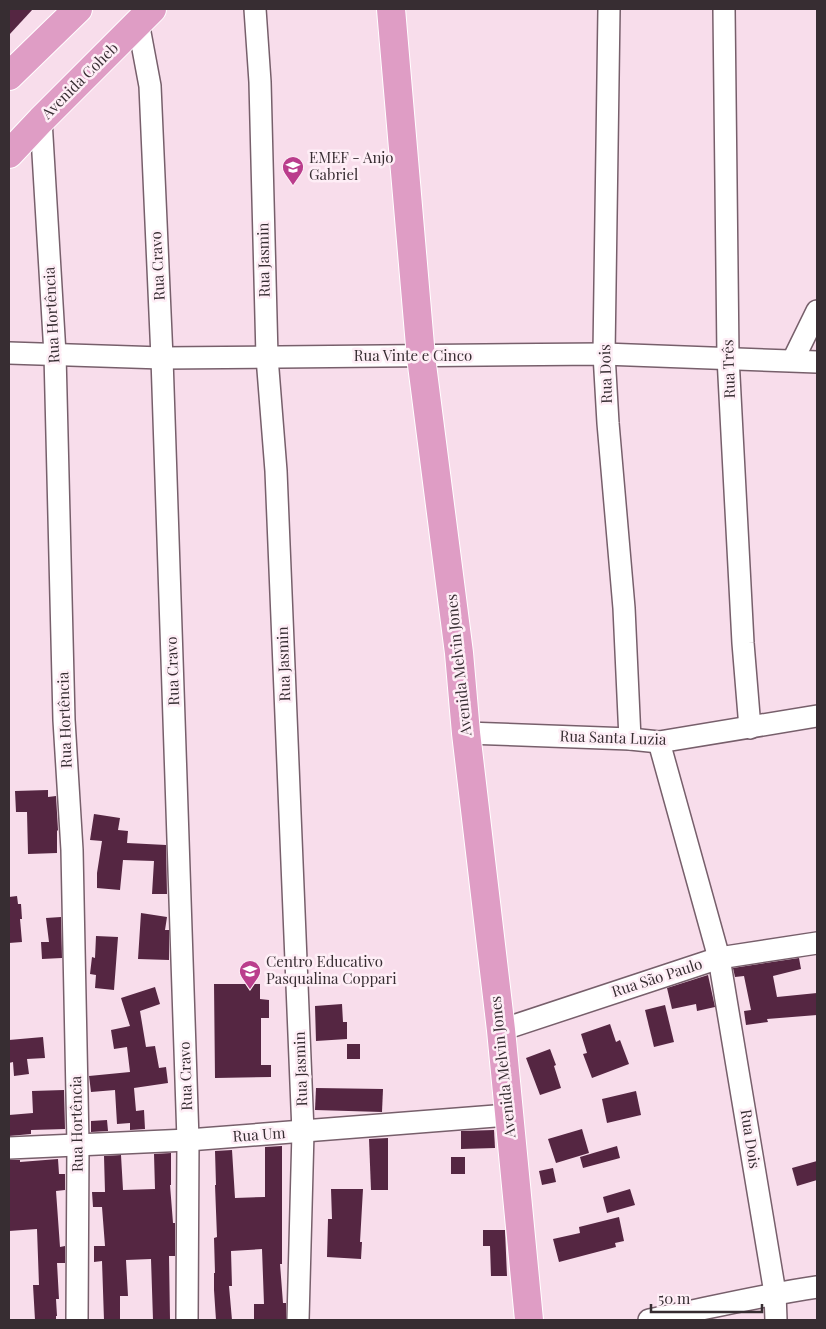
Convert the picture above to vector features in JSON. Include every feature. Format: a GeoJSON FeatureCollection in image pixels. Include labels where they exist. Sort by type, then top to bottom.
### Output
{"type":"FeatureCollection","features":[{"type":"Feature","properties":{"kind":"main road"},"geometry":{"type":"LineString","coordinates":[[12,68],[78,9]]}},
{"type":"Feature","properties":{"kind":"main road","name":"Avenida Melvin Jones"},"geometry":{"type":"LineString","coordinates":[[391,9],[421,357],[459,653],[529,1320]]}},
{"type":"Feature","properties":{"kind":"main road","name":"Avenida Coheb"},"geometry":{"type":"LineString","coordinates":[[9,154],[145,16]]}},
{"type":"Feature","properties":{"kind":"street","name":"Rua Jasmin"},"geometry":{"type":"LineString","coordinates":[[255,9],[260,82],[267,357],[276,471],[303,1132],[298,1320]]}},
{"type":"Feature","properties":{"kind":"street","name":"Rua Dois"},"geometry":{"type":"LineString","coordinates":[[609,9],[604,354],[624,608],[630,739]]}},
{"type":"Feature","properties":{"kind":"street","name":"Rua Três"},"geometry":{"type":"LineString","coordinates":[[724,9],[728,357],[743,643],[750,728]]}},
{"type":"Feature","properties":{"kind":"street","name":"Rua Cravo"},"geometry":{"type":"LineString","coordinates":[[145,16],[150,86],[162,358],[188,1140],[187,1320]]}},
{"type":"Feature","properties":{"kind":"street","name":"Rua Hortência"},"geometry":{"type":"LineString","coordinates":[[41,120],[55,354],[64,720],[72,850],[78,1144],[78,1320]]}},
{"type":"Feature","properties":{"kind":"street"},"geometry":{"type":"LineString","coordinates":[[793,360],[817,311]]}},
{"type":"Feature","properties":{"kind":"street","name":"Rua Vinte e Cinco"},"geometry":{"type":"LineString","coordinates":[[9,353],[162,358],[604,354],[728,357],[817,362]]}},
{"type":"Feature","properties":{"kind":"street","name":"Rua Santa Luzia"},"geometry":{"type":"LineString","coordinates":[[466,733],[630,739],[658,742],[817,716]]}},
{"type":"Feature","properties":{"kind":"street","name":"Rua Dois"},"geometry":{"type":"LineString","coordinates":[[658,742],[719,958],[775,1293],[776,1320]]}},
{"type":"Feature","properties":{"kind":"street","name":"Rua São Paulo"},"geometry":{"type":"LineString","coordinates":[[500,1030],[719,958],[817,943]]}},
{"type":"Feature","properties":{"kind":"street","name":"Rua Um"},"geometry":{"type":"LineString","coordinates":[[9,1148],[188,1140],[508,1115]]}},
{"type":"Feature","properties":{"kind":"street"},"geometry":{"type":"LineString","coordinates":[[649,1320],[751,1300],[775,1293],[817,1287]]}},
{"type":"Feature","properties":{"kind":"building"},"geometry":{"type":"Polygon","coordinates":[[[9,9],[33,9],[9,35],[9,9]]]}},
{"type":"Feature","properties":{"kind":"building"},"geometry":{"type":"Polygon","coordinates":[[[48,790],[48,797],[56,796],[57,853],[28,854],[27,812],[16,812],[15,791],[48,790]]]}},
{"type":"Feature","properties":{"kind":"building"},"geometry":{"type":"Polygon","coordinates":[[[94,814],[120,818],[118,830],[128,831],[127,843],[166,845],[167,894],[152,894],[154,861],[123,860],[120,890],[97,888],[97,873],[102,841],[90,840],[94,814]]]}},
{"type":"Feature","properties":{"kind":"building"},"geometry":{"type":"Polygon","coordinates":[[[17,896],[18,904],[21,904],[22,942],[9,943],[9,897],[17,896]]]}},
{"type":"Feature","properties":{"kind":"building"},"geometry":{"type":"Polygon","coordinates":[[[141,913],[167,917],[165,930],[169,930],[169,960],[138,959],[141,913]]]}},
{"type":"Feature","properties":{"kind":"building"},"geometry":{"type":"Polygon","coordinates":[[[61,917],[62,958],[42,959],[41,942],[49,942],[46,918],[61,917]]]}},
{"type":"Feature","properties":{"kind":"building"},"geometry":{"type":"Polygon","coordinates":[[[96,936],[118,937],[114,990],[95,988],[96,975],[90,974],[92,957],[95,958],[96,936]]]}},
{"type":"Feature","properties":{"kind":"building"},"geometry":{"type":"Polygon","coordinates":[[[799,958],[801,969],[773,976],[777,997],[817,993],[817,1015],[767,1019],[768,1022],[746,1025],[744,1011],[751,1010],[744,976],[735,977],[733,968],[799,958]]]}},
{"type":"Feature","properties":{"kind":"building"},"geometry":{"type":"Polygon","coordinates":[[[708,975],[715,1007],[697,1011],[696,1004],[672,1009],[667,988],[708,975]]]}},
{"type":"Feature","properties":{"kind":"building"},"geometry":{"type":"Polygon","coordinates":[[[214,984],[260,984],[260,999],[269,1000],[269,1018],[261,1018],[261,1065],[271,1065],[271,1077],[215,1078],[214,984]]]}},
{"type":"Feature","properties":{"kind":"building"},"geometry":{"type":"Polygon","coordinates":[[[155,987],[160,1004],[140,1011],[146,1047],[155,1046],[159,1068],[166,1067],[168,1083],[134,1088],[136,1111],[144,1110],[145,1129],[130,1130],[130,1123],[117,1124],[115,1090],[91,1092],[89,1076],[130,1072],[127,1047],[114,1049],[111,1030],[130,1026],[121,998],[155,987]]]}},
{"type":"Feature","properties":{"kind":"building"},"geometry":{"type":"Polygon","coordinates":[[[342,1004],[343,1022],[347,1022],[347,1039],[316,1041],[315,1006],[342,1004]]]}},
{"type":"Feature","properties":{"kind":"building"},"geometry":{"type":"Polygon","coordinates":[[[665,1005],[674,1042],[654,1047],[645,1010],[665,1005]]]}},
{"type":"Feature","properties":{"kind":"building"},"geometry":{"type":"Polygon","coordinates":[[[610,1024],[616,1042],[620,1040],[629,1064],[592,1078],[583,1054],[587,1053],[581,1034],[610,1024]]]}},
{"type":"Feature","properties":{"kind":"building"},"geometry":{"type":"Polygon","coordinates":[[[43,1037],[45,1058],[27,1059],[29,1074],[14,1076],[13,1062],[9,1063],[9,1040],[43,1037]]]}},
{"type":"Feature","properties":{"kind":"building"},"geometry":{"type":"Polygon","coordinates":[[[347,1044],[360,1044],[360,1059],[347,1059],[347,1044]]]}},
{"type":"Feature","properties":{"kind":"building"},"geometry":{"type":"Polygon","coordinates":[[[550,1049],[561,1088],[540,1095],[526,1058],[550,1049]]]}},
{"type":"Feature","properties":{"kind":"building"},"geometry":{"type":"Polygon","coordinates":[[[316,1088],[383,1089],[382,1112],[315,1110],[316,1088]]]}},
{"type":"Feature","properties":{"kind":"building"},"geometry":{"type":"Polygon","coordinates":[[[64,1090],[65,1129],[31,1130],[31,1134],[9,1136],[9,1115],[33,1113],[32,1091],[64,1090]]]}},
{"type":"Feature","properties":{"kind":"building"},"geometry":{"type":"Polygon","coordinates":[[[636,1091],[641,1115],[607,1123],[602,1099],[636,1091]]]}},
{"type":"Feature","properties":{"kind":"building"},"geometry":{"type":"Polygon","coordinates":[[[107,1120],[108,1131],[91,1132],[91,1121],[107,1120]]]}},
{"type":"Feature","properties":{"kind":"building"},"geometry":{"type":"Polygon","coordinates":[[[582,1129],[589,1153],[556,1163],[548,1139],[582,1129]]]}},
{"type":"Feature","properties":{"kind":"building"},"geometry":{"type":"Polygon","coordinates":[[[494,1130],[495,1148],[461,1149],[461,1131],[494,1130]]]}},
{"type":"Feature","properties":{"kind":"building"},"geometry":{"type":"Polygon","coordinates":[[[388,1138],[388,1190],[371,1190],[369,1139],[388,1138]]]}},
{"type":"Feature","properties":{"kind":"building"},"geometry":{"type":"Polygon","coordinates":[[[282,1146],[282,1264],[280,1264],[283,1303],[286,1303],[286,1319],[254,1320],[254,1304],[264,1304],[262,1249],[231,1251],[232,1286],[229,1286],[232,1320],[216,1320],[214,1290],[214,1238],[217,1237],[215,1151],[232,1150],[235,1198],[265,1197],[265,1147],[282,1146]]]}},
{"type":"Feature","properties":{"kind":"building"},"geometry":{"type":"Polygon","coordinates":[[[617,1146],[620,1158],[583,1168],[580,1157],[617,1146]]]}},
{"type":"Feature","properties":{"kind":"building"},"geometry":{"type":"Polygon","coordinates":[[[171,1153],[170,1185],[173,1223],[175,1223],[175,1256],[169,1256],[170,1320],[153,1320],[151,1259],[126,1260],[128,1296],[120,1296],[120,1320],[104,1320],[102,1261],[94,1262],[94,1246],[105,1246],[102,1207],[93,1207],[92,1192],[105,1192],[104,1156],[121,1155],[123,1190],[155,1189],[154,1154],[171,1153]]]}},
{"type":"Feature","properties":{"kind":"building"},"geometry":{"type":"Polygon","coordinates":[[[451,1157],[465,1157],[465,1174],[451,1174],[451,1157]]]}},
{"type":"Feature","properties":{"kind":"building"},"geometry":{"type":"Polygon","coordinates":[[[58,1159],[59,1174],[65,1174],[65,1190],[56,1191],[60,1247],[65,1246],[65,1263],[57,1263],[59,1299],[56,1299],[56,1320],[35,1320],[33,1285],[39,1285],[37,1229],[9,1231],[9,1160],[20,1160],[20,1162],[58,1159]]]}},
{"type":"Feature","properties":{"kind":"building"},"geometry":{"type":"Polygon","coordinates":[[[817,1161],[817,1180],[797,1186],[792,1168],[817,1161]]]}},
{"type":"Feature","properties":{"kind":"building"},"geometry":{"type":"Polygon","coordinates":[[[553,1168],[556,1182],[542,1185],[539,1171],[553,1168]]]}},
{"type":"Feature","properties":{"kind":"building"},"geometry":{"type":"Polygon","coordinates":[[[331,1189],[363,1189],[361,1259],[327,1257],[328,1219],[332,1219],[331,1189]]]}},
{"type":"Feature","properties":{"kind":"building"},"geometry":{"type":"Polygon","coordinates":[[[630,1189],[635,1205],[607,1213],[603,1197],[630,1189]]]}},
{"type":"Feature","properties":{"kind":"building"},"geometry":{"type":"Polygon","coordinates":[[[619,1217],[624,1241],[615,1243],[616,1247],[559,1262],[553,1239],[580,1233],[579,1227],[619,1217]]]}},
{"type":"Feature","properties":{"kind":"building"},"geometry":{"type":"Polygon","coordinates":[[[483,1230],[505,1230],[507,1276],[491,1276],[490,1246],[483,1246],[483,1230]]]}},
{"type":"Feature","properties":{"kind":"place","name":"EMEF - Anjo Gabriel"},"geometry":{"type":"Point","coordinates":[293,186]}},
{"type":"Feature","properties":{"kind":"place","name":"Centro Educativo Pasqualina Coppari"},"geometry":{"type":"Point","coordinates":[250,990]}}]}
